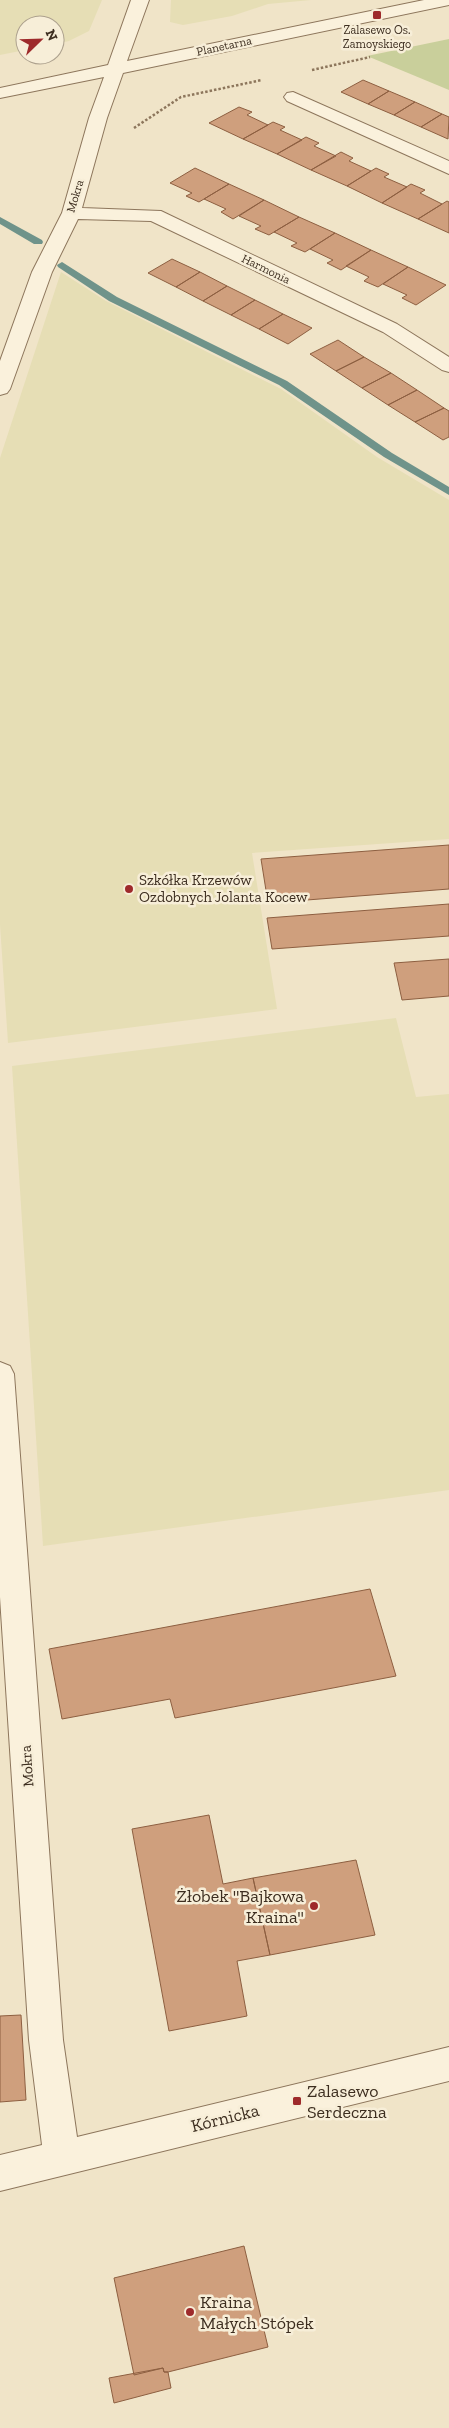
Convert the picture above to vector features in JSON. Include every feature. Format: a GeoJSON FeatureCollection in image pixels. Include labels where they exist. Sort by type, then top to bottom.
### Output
{"type":"FeatureCollection","features":[{"type":"Feature","properties":{"kind":"street","name":"Mokra"},"geometry":{"type":"LineString","coordinates":[[0,389],[42,272],[71,213],[98,118],[140,0]]}},
{"type":"Feature","properties":{"kind":"street","name":"Planetarna"},"geometry":{"type":"LineString","coordinates":[[0,93],[449,0]]}},
{"type":"Feature","properties":{"kind":"street"},"geometry":{"type":"LineString","coordinates":[[293,97],[449,168]]}},
{"type":"Feature","properties":{"kind":"street","name":"Harmonia"},"geometry":{"type":"LineString","coordinates":[[71,213],[154,215],[390,328],[449,366]]}},
{"type":"Feature","properties":{"kind":"street","name":"Mokra"},"geometry":{"type":"LineString","coordinates":[[0,1374],[46,2040],[62,2158]]}},
{"type":"Feature","properties":{"kind":"street","name":"Kórnicka"},"geometry":{"type":"LineString","coordinates":[[0,2173],[449,2064]]}},
{"type":"Feature","properties":{"kind":"path"},"geometry":{"type":"LineString","coordinates":[[304,71],[370,57]]}},
{"type":"Feature","properties":{"kind":"path"},"geometry":{"type":"LineString","coordinates":[[132,129],[181,97],[266,79]]}},
{"type":"Feature","properties":{"kind":"shaded area"},"geometry":{"type":"Polygon","coordinates":[[[0,0],[102,0],[89,31],[65,42],[65,15],[15,15],[15,52],[0,55],[0,0]]]}},
{"type":"Feature","properties":{"kind":"shaded area"},"geometry":{"type":"Polygon","coordinates":[[[171,0],[311,0],[268,4],[232,16],[183,25],[170,22],[171,0]]]}},
{"type":"Feature","properties":{"kind":"shaded area"},"geometry":{"type":"Polygon","coordinates":[[[61,272],[106,301],[281,389],[377,457],[449,500],[449,839],[252,853],[277,1009],[8,1043],[0,925],[0,458],[61,272]]]}},
{"type":"Feature","properties":{"kind":"shaded area"},"geometry":{"type":"Polygon","coordinates":[[[396,1018],[416,1097],[449,1094],[449,1490],[43,1546],[12,1066],[396,1018]]]}},
{"type":"Feature","properties":{"kind":"green space"},"geometry":{"type":"Polygon","coordinates":[[[449,39],[449,90],[367,56],[449,39]]]}},
{"type":"Feature","properties":{"kind":"building"},"geometry":{"type":"Polygon","coordinates":[[[363,80],[389,91],[368,104],[341,92],[363,80]]]}},
{"type":"Feature","properties":{"kind":"building"},"geometry":{"type":"Polygon","coordinates":[[[389,91],[415,102],[394,115],[368,104],[389,91]]]}},
{"type":"Feature","properties":{"kind":"building"},"geometry":{"type":"Polygon","coordinates":[[[415,102],[442,114],[421,127],[394,115],[415,102]]]}},
{"type":"Feature","properties":{"kind":"building"},"geometry":{"type":"Polygon","coordinates":[[[239,107],[252,112],[247,115],[268,125],[243,139],[209,123],[239,107]]]}},
{"type":"Feature","properties":{"kind":"building"},"geometry":{"type":"Polygon","coordinates":[[[442,114],[449,117],[448,139],[421,127],[442,114]]]}},
{"type":"Feature","properties":{"kind":"building"},"geometry":{"type":"Polygon","coordinates":[[[273,122],[285,127],[280,130],[302,140],[277,154],[243,139],[273,122]]]}},
{"type":"Feature","properties":{"kind":"building"},"geometry":{"type":"Polygon","coordinates":[[[306,137],[319,143],[314,146],[336,156],[311,170],[277,154],[306,137]]]}},
{"type":"Feature","properties":{"kind":"building"},"geometry":{"type":"Polygon","coordinates":[[[341,152],[353,158],[349,161],[371,171],[347,186],[311,170],[341,152]]]}},
{"type":"Feature","properties":{"kind":"building"},"geometry":{"type":"Polygon","coordinates":[[[195,168],[229,184],[199,202],[186,196],[192,193],[170,183],[195,168]]]}},
{"type":"Feature","properties":{"kind":"building"},"geometry":{"type":"Polygon","coordinates":[[[376,168],[389,174],[384,177],[407,187],[382,203],[347,186],[376,168]]]}},
{"type":"Feature","properties":{"kind":"building"},"geometry":{"type":"Polygon","coordinates":[[[229,184],[264,200],[233,219],[221,212],[226,209],[204,199],[229,184]]]}},
{"type":"Feature","properties":{"kind":"building"},"geometry":{"type":"Polygon","coordinates":[[[411,184],[425,190],[420,193],[442,204],[418,219],[382,203],[411,184]]]}},
{"type":"Feature","properties":{"kind":"building"},"geometry":{"type":"Polygon","coordinates":[[[264,200],[299,217],[269,235],[255,229],[261,226],[239,216],[264,200]]]}},
{"type":"Feature","properties":{"kind":"building"},"geometry":{"type":"Polygon","coordinates":[[[447,201],[449,202],[449,233],[418,219],[447,201]]]}},
{"type":"Feature","properties":{"kind":"building"},"geometry":{"type":"Polygon","coordinates":[[[299,217],[335,233],[305,252],[291,246],[297,243],[274,232],[299,217]]]}},
{"type":"Feature","properties":{"kind":"building"},"geometry":{"type":"Polygon","coordinates":[[[335,233],[371,250],[341,270],[327,263],[333,260],[310,249],[335,233]]]}},
{"type":"Feature","properties":{"kind":"building"},"geometry":{"type":"Polygon","coordinates":[[[371,250],[408,267],[378,287],[364,281],[369,277],[346,266],[371,250]]]}},
{"type":"Feature","properties":{"kind":"building"},"geometry":{"type":"Polygon","coordinates":[[[172,259],[200,272],[176,287],[148,273],[172,259]]]}},
{"type":"Feature","properties":{"kind":"building"},"geometry":{"type":"Polygon","coordinates":[[[408,267],[446,285],[416,305],[402,298],[407,295],[383,284],[408,267]]]}},
{"type":"Feature","properties":{"kind":"building"},"geometry":{"type":"Polygon","coordinates":[[[200,272],[227,286],[203,301],[176,287],[200,272]]]}},
{"type":"Feature","properties":{"kind":"building"},"geometry":{"type":"Polygon","coordinates":[[[227,286],[255,300],[231,315],[203,301],[227,286]]]}},
{"type":"Feature","properties":{"kind":"building"},"geometry":{"type":"Polygon","coordinates":[[[255,300],[283,314],[259,329],[231,315],[255,300]]]}},
{"type":"Feature","properties":{"kind":"building"},"geometry":{"type":"Polygon","coordinates":[[[283,314],[312,328],[288,344],[259,329],[283,314]]]}},
{"type":"Feature","properties":{"kind":"building"},"geometry":{"type":"Polygon","coordinates":[[[338,340],[364,357],[336,371],[310,354],[338,340]]]}},
{"type":"Feature","properties":{"kind":"building"},"geometry":{"type":"Polygon","coordinates":[[[364,357],[391,373],[362,388],[336,371],[364,357]]]}},
{"type":"Feature","properties":{"kind":"building"},"geometry":{"type":"Polygon","coordinates":[[[391,373],[417,390],[388,405],[362,388],[391,373]]]}},
{"type":"Feature","properties":{"kind":"building"},"geometry":{"type":"Polygon","coordinates":[[[417,390],[444,408],[415,422],[388,405],[417,390]]]}},
{"type":"Feature","properties":{"kind":"building"},"geometry":{"type":"Polygon","coordinates":[[[444,408],[449,411],[449,437],[443,440],[415,422],[444,408]]]}},
{"type":"Feature","properties":{"kind":"building"},"geometry":{"type":"Polygon","coordinates":[[[449,845],[449,889],[268,903],[261,859],[449,845]]]}},
{"type":"Feature","properties":{"kind":"building"},"geometry":{"type":"Polygon","coordinates":[[[449,904],[449,936],[272,949],[267,918],[449,904]]]}},
{"type":"Feature","properties":{"kind":"building"},"geometry":{"type":"Polygon","coordinates":[[[449,959],[449,996],[402,1000],[394,963],[449,959]]]}},
{"type":"Feature","properties":{"kind":"building"},"geometry":{"type":"Polygon","coordinates":[[[370,1589],[396,1676],[175,1718],[170,1699],[62,1719],[49,1649],[370,1589]]]}},
{"type":"Feature","properties":{"kind":"building"},"geometry":{"type":"Polygon","coordinates":[[[209,1815],[223,1884],[253,1878],[270,1955],[237,1961],[247,2016],[169,2031],[132,1829],[209,1815]]]}},
{"type":"Feature","properties":{"kind":"building","name":"Żłobek \"Bajkowa Kraina\""},"geometry":{"type":"Polygon","coordinates":[[[356,1860],[375,1935],[270,1955],[253,1878],[356,1860]]]}},
{"type":"Feature","properties":{"kind":"building"},"geometry":{"type":"Polygon","coordinates":[[[21,2015],[26,2100],[0,2102],[0,2016],[21,2015]]]}},
{"type":"Feature","properties":{"kind":"building","name":"Kraina Małych Stópek"},"geometry":{"type":"Polygon","coordinates":[[[244,2246],[268,2347],[168,2372],[164,2372],[163,2368],[134,2375],[114,2278],[244,2246]]]}},
{"type":"Feature","properties":{"kind":"building"},"geometry":{"type":"Polygon","coordinates":[[[163,2368],[164,2372],[168,2372],[171,2388],[114,2403],[109,2378],[163,2368]]]}},
{"type":"Feature","properties":{"kind":"waterway"},"geometry":{"type":"LineString","coordinates":[[0,220],[38,242]]}},
{"type":"Feature","properties":{"kind":"waterway"},"geometry":{"type":"LineString","coordinates":[[62,265],[113,299],[283,383],[388,455],[449,492]]}},
{"type":"Feature","properties":{"kind":"place","name":"Zalasewo Os. Zamoyskiego"},"geometry":{"type":"Point","coordinates":[377,15]}},
{"type":"Feature","properties":{"kind":"place","name":"Szkółka Krzewów Ozdobnych Jolanta Kocew"},"geometry":{"type":"Point","coordinates":[129,889]}},
{"type":"Feature","properties":{"kind":"place","name":"Żłobek \"Bajkowa Kraina\""},"geometry":{"type":"Point","coordinates":[314,1906]}},
{"type":"Feature","properties":{"kind":"place","name":"Zalasewo Serdeczna"},"geometry":{"type":"Point","coordinates":[297,2101]}},
{"type":"Feature","properties":{"kind":"place","name":"Kraina Małych Stópek"},"geometry":{"type":"Point","coordinates":[190,2312]}}]}
